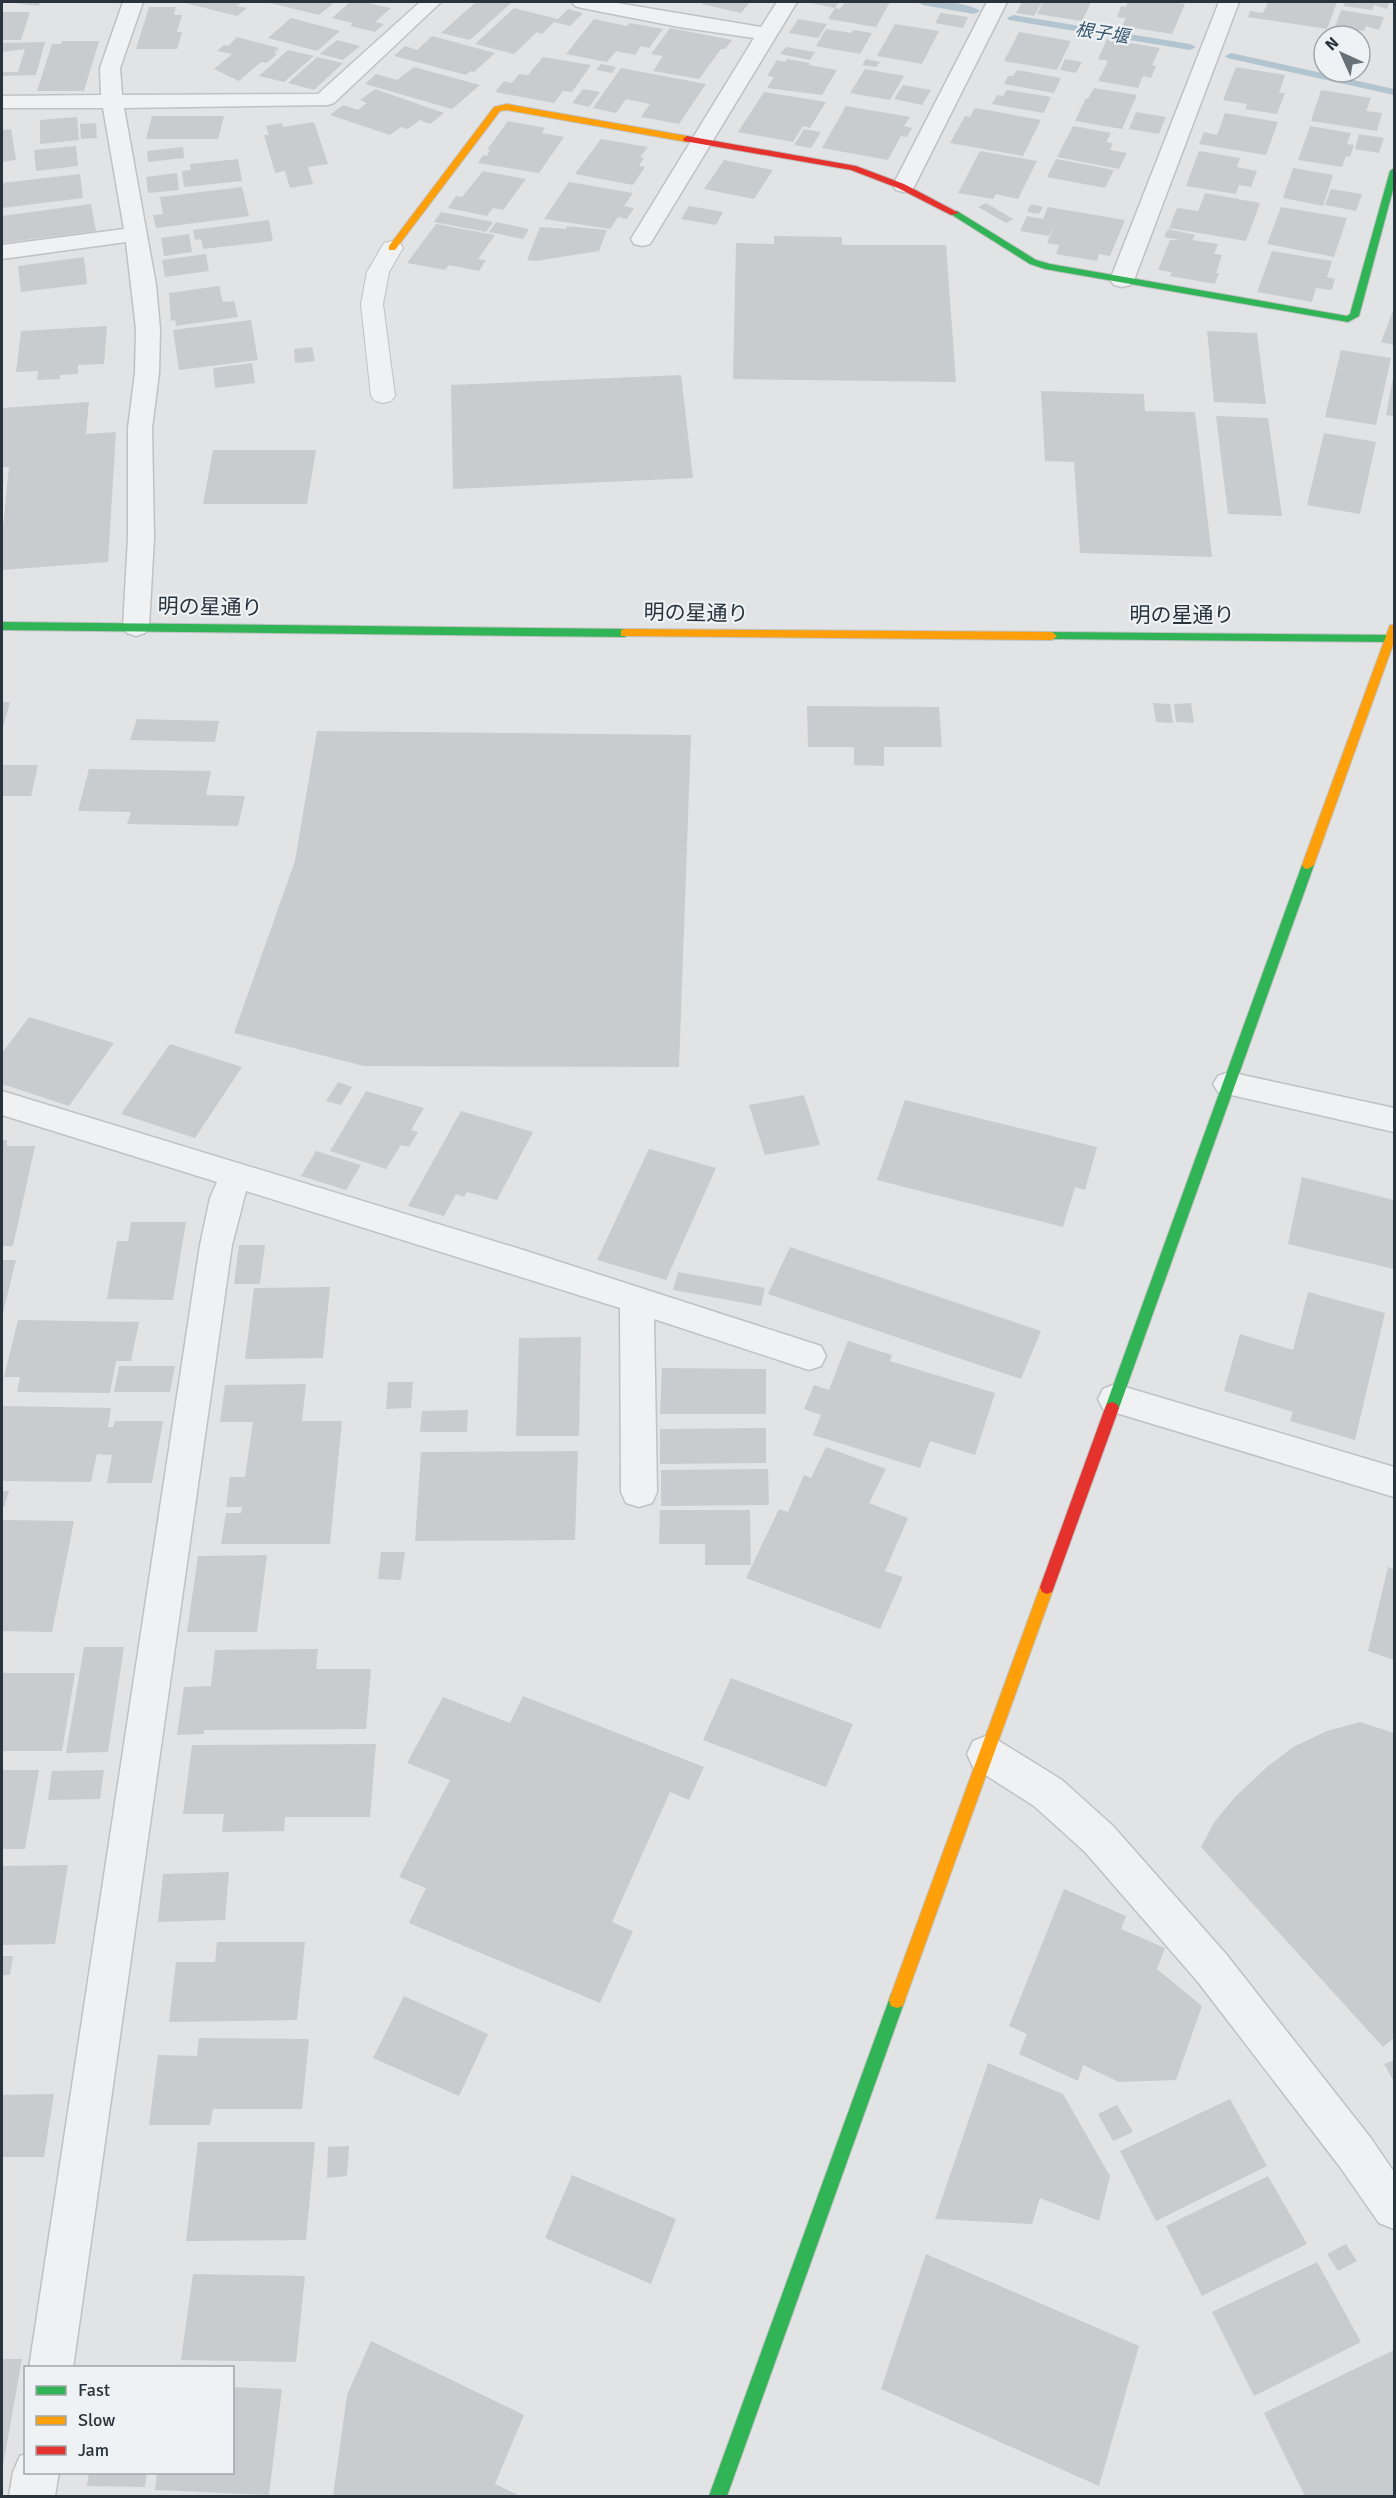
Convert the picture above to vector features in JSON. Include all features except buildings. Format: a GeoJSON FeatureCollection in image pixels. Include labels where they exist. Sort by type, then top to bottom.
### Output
{"type":"FeatureCollection","features":[{"type":"Feature","properties":{"kind":"street"},"geometry":{"type":"LineString","coordinates":[[132,2],[110,68],[111,102],[117,122],[136,234],[144,285],[147,329],[147,373],[140,428],[141,538],[136,627]]}},
{"type":"Feature","properties":{"kind":"street"},"geometry":{"type":"LineString","coordinates":[[2,102],[326,98],[430,2]]}},
{"type":"Feature","properties":{"kind":"street"},"geometry":{"type":"LineString","coordinates":[[582,2],[680,21],[767,34]]}},
{"type":"Feature","properties":{"kind":"street"},"geometry":{"type":"LineString","coordinates":[[642,239],[787,2]]}},
{"type":"Feature","properties":{"kind":"street"},"geometry":{"type":"LineString","coordinates":[[904,185],[997,2]]}},
{"type":"Feature","properties":{"kind":"street"},"geometry":{"type":"LineString","coordinates":[[1122,280],[1229,2]]}},
{"type":"Feature","properties":{"kind":"street"},"geometry":{"type":"LineString","coordinates":[[392,248],[497,109],[507,107],[853,168],[904,185],[961,215],[1034,262],[1048,267],[1348,319],[1354,316],[1395,171]]}},
{"type":"Feature","properties":{"kind":"street"},"geometry":{"type":"LineString","coordinates":[[2,252],[136,234]]}},
{"type":"Feature","properties":{"kind":"street","name":"明の星通り"},"geometry":{"type":"LineString","coordinates":[[2,626],[855,636],[1393,635]]}},
{"type":"Feature","properties":{"kind":"street"},"geometry":{"type":"LineString","coordinates":[[718,2496],[1393,635]]}},
{"type":"Feature","properties":{"kind":"street"},"geometry":{"type":"LineString","coordinates":[[1229,1084],[1395,1120]]}},
{"type":"Feature","properties":{"kind":"street"},"geometry":{"type":"LineString","coordinates":[[2,1103],[637,1300],[809,1356]]}},
{"type":"Feature","properties":{"kind":"street"},"geometry":{"type":"LineString","coordinates":[[51,2366],[216,1245],[226,1198],[236,1176]]}},
{"type":"Feature","properties":{"kind":"street"},"geometry":{"type":"LineString","coordinates":[[637,1300],[639,1492]]}},
{"type":"Feature","properties":{"kind":"street"},"geometry":{"type":"LineString","coordinates":[[1115,1399],[1395,1482]]}},
{"type":"Feature","properties":{"kind":"street"},"geometry":{"type":"LineString","coordinates":[[986,1754],[1048,1793],[1099,1839],[1155,1901],[1212,1968],[1355,2152],[1395,2208]]}},
{"type":"Feature","properties":{"kind":"street"},"geometry":{"type":"LineString","coordinates":[[32,2496],[36,2474]]}},
{"type":"Feature","properties":{"kind":"lane"},"geometry":{"type":"LineString","coordinates":[[383,396],[372,304],[378,272],[392,248]]}},
{"type":"Feature","properties":{"kind":"waterway","name":"根子堰"},"geometry":{"type":"LineString","coordinates":[[923,2],[974,11]]}},
{"type":"Feature","properties":{"kind":"waterway","name":"根子堰"},"geometry":{"type":"LineString","coordinates":[[1013,18],[1190,47]]}},
{"type":"Feature","properties":{"kind":"waterway","name":"根子堰"},"geometry":{"type":"LineString","coordinates":[[1231,56],[1394,92]]}},
{"type":"Feature","properties":{"kind":"traffic: fast"},"geometry":{"type":"LineString","coordinates":[[954,213],[1033,262],[1048,267],[1348,319],[1354,316],[1394,171]]}},
{"type":"Feature","properties":{"kind":"traffic: fast"},"geometry":{"type":"LineString","coordinates":[[2,626],[625,633]]}},
{"type":"Feature","properties":{"kind":"traffic: fast"},"geometry":{"type":"LineString","coordinates":[[1052,636],[1394,639]]}},
{"type":"Feature","properties":{"kind":"traffic: fast"},"geometry":{"type":"LineString","coordinates":[[1112,1408],[1308,865]]}},
{"type":"Feature","properties":{"kind":"traffic: fast"},"geometry":{"type":"LineString","coordinates":[[718,2496],[897,2000]]}},
{"type":"Feature","properties":{"kind":"traffic: slow"},"geometry":{"type":"LineString","coordinates":[[392,248],[497,109],[507,107],[687,139]]}},
{"type":"Feature","properties":{"kind":"traffic: slow"},"geometry":{"type":"LineString","coordinates":[[1308,865],[1394,628]]}},
{"type":"Feature","properties":{"kind":"traffic: slow"},"geometry":{"type":"LineString","coordinates":[[625,633],[1052,636]]}},
{"type":"Feature","properties":{"kind":"traffic: slow"},"geometry":{"type":"LineString","coordinates":[[897,2000],[1047,1587]]}},
{"type":"Feature","properties":{"kind":"traffic: jam"},"geometry":{"type":"LineString","coordinates":[[687,139],[853,168],[901,186],[954,213]]}},
{"type":"Feature","properties":{"kind":"traffic: jam"},"geometry":{"type":"LineString","coordinates":[[1047,1587],[1112,1408]]}}]}
